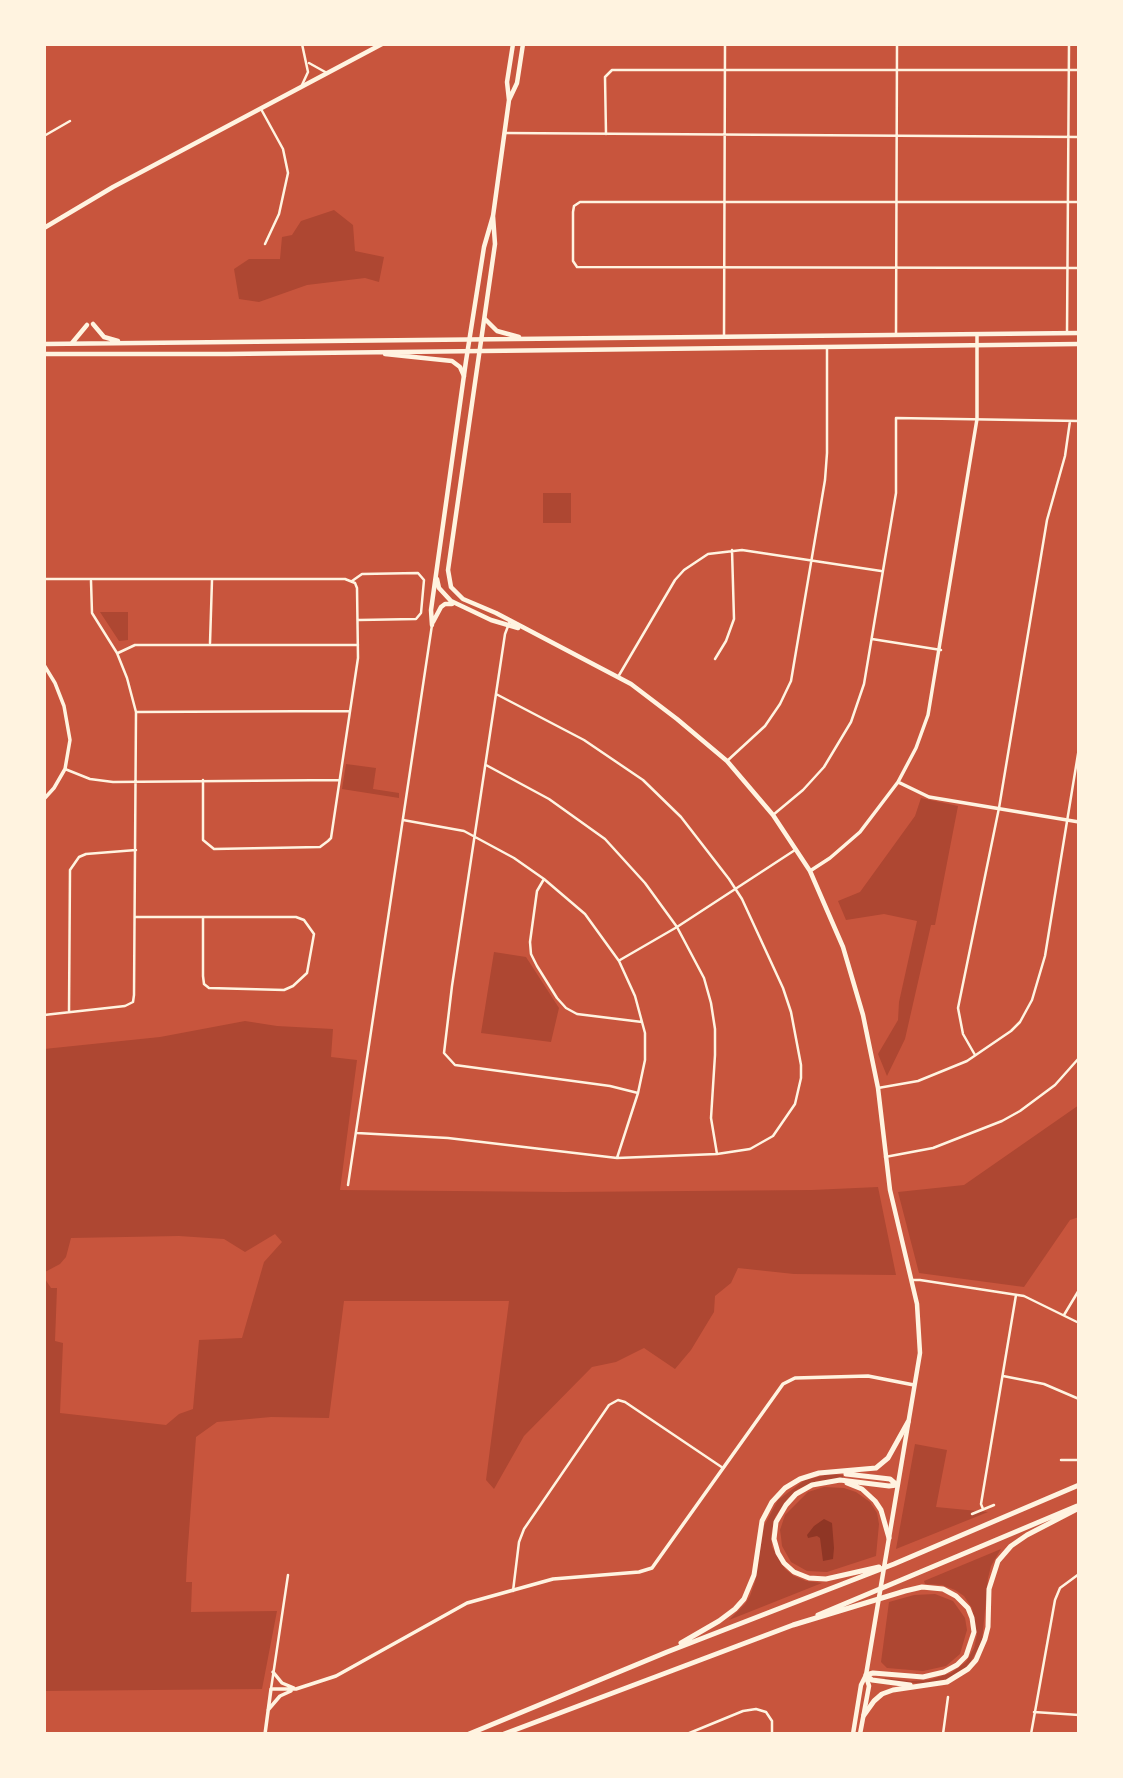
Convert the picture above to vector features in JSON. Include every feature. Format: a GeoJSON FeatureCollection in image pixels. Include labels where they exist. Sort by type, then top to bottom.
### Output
{"type":"FeatureCollection","features":[{"type":"Feature","properties":{"kind":"highway"},"geometry":{"type":"LineString","coordinates":[[667,1652],[735,1609],[744,1599],[754,1575],[762,1521],[778,1495],[800,1479],[819,1473],[870,1470],[881,1465],[888,1458],[908,1422]]}},
{"type":"Feature","properties":{"kind":"highway"},"geometry":{"type":"LineString","coordinates":[[832,1472],[890,1479],[897,1485]]}},
{"type":"Feature","properties":{"kind":"highway"},"geometry":{"type":"LineString","coordinates":[[894,1564],[827,1579],[809,1578],[794,1572],[784,1563],[774,1539],[777,1517],[803,1489],[820,1482],[840,1480],[897,1485]]}},
{"type":"Feature","properties":{"kind":"highway"},"geometry":{"type":"LineString","coordinates":[[840,1480],[862,1489],[875,1500],[881,1510],[889,1538]]}},
{"type":"Feature","properties":{"kind":"highway"},"geometry":{"type":"LineString","coordinates":[[469,1734],[667,1652],[894,1564],[1079,1485]]}},
{"type":"Feature","properties":{"kind":"highway"},"geometry":{"type":"LineString","coordinates":[[504,1734],[793,1625],[1079,1507]]}},
{"type":"Feature","properties":{"kind":"highway"},"geometry":{"type":"LineString","coordinates":[[864,1715],[874,1700],[883,1694],[956,1678],[976,1660],[988,1627],[989,1589],[998,1561],[1027,1535],[1079,1507]]}},
{"type":"Feature","properties":{"kind":"highway"},"geometry":{"type":"LineString","coordinates":[[793,1625],[922,1587],[951,1593],[968,1608],[974,1632],[966,1656],[957,1665],[944,1672],[923,1677],[873,1672],[866,1675],[872,1680],[899,1685],[929,1686]]}},
{"type":"Feature","properties":{"kind":"main road"},"geometry":{"type":"LineString","coordinates":[[44,228],[120,184],[382,44]]}},
{"type":"Feature","properties":{"kind":"main road"},"geometry":{"type":"LineString","coordinates":[[432,625],[431,610],[469,341],[484,247],[493,216],[509,100],[507,82],[513,44]]}},
{"type":"Feature","properties":{"kind":"main road"},"geometry":{"type":"LineString","coordinates":[[509,100],[517,83],[523,44]]}},
{"type":"Feature","properties":{"kind":"main road"},"geometry":{"type":"LineString","coordinates":[[493,216],[495,244],[455,515],[448,574],[450,587],[456,594],[509,623],[618,677],[656,702],[727,761],[773,815],[810,871],[854,979],[878,1088],[890,1190],[912,1280],[920,1353],[878,1609],[866,1675],[860,1685],[853,1734]]}},
{"type":"Feature","properties":{"kind":"main road"},"geometry":{"type":"LineString","coordinates":[[485,319],[497,331],[527,339]]}},
{"type":"Feature","properties":{"kind":"main road"},"geometry":{"type":"LineString","coordinates":[[71,344],[90,324],[104,337],[132,343]]}},
{"type":"Feature","properties":{"kind":"main road"},"geometry":{"type":"LineString","coordinates":[[44,344],[1079,333]]}},
{"type":"Feature","properties":{"kind":"main road"},"geometry":{"type":"LineString","coordinates":[[665,349],[666,338]]}},
{"type":"Feature","properties":{"kind":"main road"},"geometry":{"type":"LineString","coordinates":[[217,343],[217,355]]}},
{"type":"Feature","properties":{"kind":"main road"},"geometry":{"type":"LineString","coordinates":[[90,353],[91,344]]}},
{"type":"Feature","properties":{"kind":"main road"},"geometry":{"type":"LineString","coordinates":[[44,354],[217,355],[1079,344]]}},
{"type":"Feature","properties":{"kind":"main road"},"geometry":{"type":"LineString","coordinates":[[374,352],[452,361],[460,367],[464,376]]}},
{"type":"Feature","properties":{"kind":"main road"},"geometry":{"type":"LineString","coordinates":[[446,509],[455,515]]}},
{"type":"Feature","properties":{"kind":"main road"},"geometry":{"type":"LineString","coordinates":[[437,573],[439,588],[456,604]]}},
{"type":"Feature","properties":{"kind":"main road"},"geometry":{"type":"LineString","coordinates":[[432,625],[440,607],[445,604],[456,604],[509,623]]}},
{"type":"Feature","properties":{"kind":"main road"},"geometry":{"type":"LineString","coordinates":[[860,1734],[869,1686],[866,1675]]}},
{"type":"Feature","properties":{"kind":"street"},"geometry":{"type":"LineString","coordinates":[[300,88],[308,72],[302,44]]}},
{"type":"Feature","properties":{"kind":"street"},"geometry":{"type":"LineString","coordinates":[[724,337],[725,44]]}},
{"type":"Feature","properties":{"kind":"street"},"geometry":{"type":"LineString","coordinates":[[896,335],[897,44]]}},
{"type":"Feature","properties":{"kind":"street"},"geometry":{"type":"LineString","coordinates":[[1067,334],[1069,44]]}},
{"type":"Feature","properties":{"kind":"street"},"geometry":{"type":"LineString","coordinates":[[307,62],[327,73]]}},
{"type":"Feature","properties":{"kind":"street"},"geometry":{"type":"LineString","coordinates":[[606,135],[605,77],[609,71],[726,68],[1079,70]]}},
{"type":"Feature","properties":{"kind":"street"},"geometry":{"type":"LineString","coordinates":[[261,108],[283,149],[288,173],[279,214],[265,244]]}},
{"type":"Feature","properties":{"kind":"street"},"geometry":{"type":"LineString","coordinates":[[44,136],[70,121]]}},
{"type":"Feature","properties":{"kind":"street"},"geometry":{"type":"LineString","coordinates":[[504,133],[1079,137]]}},
{"type":"Feature","properties":{"kind":"street"},"geometry":{"type":"LineString","coordinates":[[1079,202],[580,202],[573,212],[573,261],[577,267],[1079,268]]}},
{"type":"Feature","properties":{"kind":"street"},"geometry":{"type":"LineString","coordinates":[[810,871],[860,832],[898,782],[916,748],[928,715],[977,419],[976,335]]}},
{"type":"Feature","properties":{"kind":"street"},"geometry":{"type":"LineString","coordinates":[[727,761],[765,726],[791,681],[827,453],[827,346]]}},
{"type":"Feature","properties":{"kind":"street"},"geometry":{"type":"LineString","coordinates":[[773,815],[803,790],[824,767],[845,734],[864,684],[896,494],[896,418],[1079,421]]}},
{"type":"Feature","properties":{"kind":"street"},"geometry":{"type":"LineString","coordinates":[[975,1055],[963,1034],[958,1008],[999,808],[1047,520],[1065,456],[1070,421]]}},
{"type":"Feature","properties":{"kind":"street"},"geometry":{"type":"LineString","coordinates":[[715,659],[726,642],[734,619],[732,550]]}},
{"type":"Feature","properties":{"kind":"street"},"geometry":{"type":"LineString","coordinates":[[618,677],[675,580],[684,570],[708,554],[742,550],[882,571]]}},
{"type":"Feature","properties":{"kind":"street"},"geometry":{"type":"LineString","coordinates":[[44,579],[352,580],[362,574],[418,573],[424,580],[421,613],[416,619],[358,620]]}},
{"type":"Feature","properties":{"kind":"street"},"geometry":{"type":"LineString","coordinates":[[44,1015],[125,1006],[133,1002],[136,712],[117,653],[94,619],[91,580]]}},
{"type":"Feature","properties":{"kind":"street"},"geometry":{"type":"LineString","coordinates":[[209,644],[212,580]]}},
{"type":"Feature","properties":{"kind":"street"},"geometry":{"type":"LineString","coordinates":[[203,780],[203,839],[214,849],[324,846],[331,838],[359,645],[357,588],[352,580]]}},
{"type":"Feature","properties":{"kind":"street"},"geometry":{"type":"LineString","coordinates":[[509,623],[485,764],[444,1053],[455,1065],[610,1086],[638,1093]]}},
{"type":"Feature","properties":{"kind":"street"},"geometry":{"type":"LineString","coordinates":[[348,1185],[432,625]]}},
{"type":"Feature","properties":{"kind":"street"},"geometry":{"type":"LineString","coordinates":[[872,639],[940,650]]}},
{"type":"Feature","properties":{"kind":"street"},"geometry":{"type":"LineString","coordinates":[[117,653],[135,645],[359,645]]}},
{"type":"Feature","properties":{"kind":"street"},"geometry":{"type":"LineString","coordinates":[[44,665],[58,690],[68,720],[69,747],[65,769],[44,799]]}},
{"type":"Feature","properties":{"kind":"street"},"geometry":{"type":"LineString","coordinates":[[356,1133],[448,1138],[617,1158],[717,1154],[750,1149],[773,1136],[795,1104],[801,1078],[796,1039],[783,988],[736,888],[681,817],[643,780],[584,740],[496,694]]}},
{"type":"Feature","properties":{"kind":"street"},"geometry":{"type":"LineString","coordinates":[[136,712],[349,711]]}},
{"type":"Feature","properties":{"kind":"street"},"geometry":{"type":"LineString","coordinates":[[878,1088],[918,1080],[967,1061],[1020,1022],[1032,1000],[1045,956],[1079,748]]}},
{"type":"Feature","properties":{"kind":"street"},"geometry":{"type":"LineString","coordinates":[[485,764],[549,799],[605,839],[645,883],[677,927],[704,978],[711,1003],[715,1029],[711,1118],[717,1154]]}},
{"type":"Feature","properties":{"kind":"street"},"geometry":{"type":"LineString","coordinates":[[65,769],[101,781],[339,780]]}},
{"type":"Feature","properties":{"kind":"street"},"geometry":{"type":"LineString","coordinates":[[898,782],[929,797],[1079,822]]}},
{"type":"Feature","properties":{"kind":"street"},"geometry":{"type":"LineString","coordinates":[[403,820],[464,831],[514,858],[585,914],[619,961],[635,996],[642,1021],[645,1060],[638,1093],[617,1158]]}},
{"type":"Feature","properties":{"kind":"street"},"geometry":{"type":"LineString","coordinates":[[69,1012],[69,870],[79,856],[136,849]]}},
{"type":"Feature","properties":{"kind":"street"},"geometry":{"type":"LineString","coordinates":[[619,961],[677,927],[795,850]]}},
{"type":"Feature","properties":{"kind":"street"},"geometry":{"type":"LineString","coordinates":[[544,879],[537,891],[530,942],[531,954],[557,998],[566,1008],[577,1014],[642,1021]]}},
{"type":"Feature","properties":{"kind":"street"},"geometry":{"type":"LineString","coordinates":[[135,918],[203,917],[296,917],[304,920],[314,934],[307,973],[293,986],[284,990],[209,988],[204,984],[203,976],[203,917]]}},
{"type":"Feature","properties":{"kind":"street"},"geometry":{"type":"LineString","coordinates":[[885,1157],[933,1149],[1002,1121],[1055,1085],[1079,1058]]}},
{"type":"Feature","properties":{"kind":"street"},"geometry":{"type":"LineString","coordinates":[[912,1280],[1016,1295],[1035,1300],[1079,1323]]}},
{"type":"Feature","properties":{"kind":"street"},"geometry":{"type":"LineString","coordinates":[[1064,1315],[1079,1290]]}},
{"type":"Feature","properties":{"kind":"street"},"geometry":{"type":"LineString","coordinates":[[983,1509],[981,1504],[1016,1295]]}},
{"type":"Feature","properties":{"kind":"street"},"geometry":{"type":"LineString","coordinates":[[267,1711],[280,1696],[336,1676],[467,1603],[553,1579],[639,1572],[652,1568],[783,1384],[795,1378],[868,1376],[914,1385]]}},
{"type":"Feature","properties":{"kind":"street"},"geometry":{"type":"LineString","coordinates":[[1003,1376],[1044,1384],[1079,1399]]}},
{"type":"Feature","properties":{"kind":"street"},"geometry":{"type":"LineString","coordinates":[[513,1591],[519,1542],[524,1529],[610,1405],[618,1400],[625,1402],[723,1468]]}},
{"type":"Feature","properties":{"kind":"street"},"geometry":{"type":"LineString","coordinates":[[1061,1460],[1079,1460]]}},
{"type":"Feature","properties":{"kind":"street"},"geometry":{"type":"LineString","coordinates":[[972,1514],[994,1505]]}},
{"type":"Feature","properties":{"kind":"street"},"geometry":{"type":"LineString","coordinates":[[1031,1734],[1055,1600],[1060,1588],[1079,1574]]}},
{"type":"Feature","properties":{"kind":"street"},"geometry":{"type":"LineString","coordinates":[[265,1734],[288,1575]]}},
{"type":"Feature","properties":{"kind":"street"},"geometry":{"type":"LineString","coordinates":[[273,1672],[282,1683],[296,1689]]}},
{"type":"Feature","properties":{"kind":"street"},"geometry":{"type":"LineString","coordinates":[[271,1689],[296,1689]]}},
{"type":"Feature","properties":{"kind":"street"},"geometry":{"type":"LineString","coordinates":[[943,1734],[948,1697]]}},
{"type":"Feature","properties":{"kind":"street"},"geometry":{"type":"LineString","coordinates":[[687,1734],[743,1711],[756,1709],[766,1712],[772,1721],[772,1734]]}},
{"type":"Feature","properties":{"kind":"street"},"geometry":{"type":"LineString","coordinates":[[1034,1712],[1079,1715]]}},
{"type":"Feature","properties":{"kind":"shaded area"},"geometry":{"type":"Polygon","coordinates":[[[334,210],[353,225],[355,251],[384,257],[379,282],[365,278],[307,285],[259,302],[239,299],[234,269],[249,259],[280,259],[282,237],[292,235],[301,221],[334,210]]]}},
{"type":"Feature","properties":{"kind":"shaded area"},"geometry":{"type":"Polygon","coordinates":[[[543,493],[571,493],[571,523],[543,523],[543,493]]]}},
{"type":"Feature","properties":{"kind":"shaded area"},"geometry":{"type":"Polygon","coordinates":[[[100,612],[128,612],[128,640],[119,641],[100,612]]]}},
{"type":"Feature","properties":{"kind":"shaded area"},"geometry":{"type":"Polygon","coordinates":[[[346,764],[376,768],[373,789],[399,793],[399,798],[342,789],[346,764]]]}},
{"type":"Feature","properties":{"kind":"shaded area"},"geometry":{"type":"Polygon","coordinates":[[[921,798],[958,806],[935,925],[931,925],[905,1039],[887,1076],[878,1054],[898,1020],[899,1002],[917,921],[884,914],[846,920],[838,901],[860,892],[915,816],[921,798]]]}},
{"type":"Feature","properties":{"kind":"shaded area"},"geometry":{"type":"Polygon","coordinates":[[[494,952],[526,957],[559,1008],[551,1042],[481,1033],[494,952]]]}},
{"type":"Feature","properties":{"kind":"shaded area"},"geometry":{"type":"Polygon","coordinates":[[[245,1021],[333,1029],[331,1057],[357,1060],[340,1190],[565,1192],[878,1187],[896,1275],[794,1274],[738,1268],[731,1283],[715,1296],[714,1312],[691,1350],[675,1369],[644,1348],[616,1362],[592,1367],[524,1436],[494,1489],[486,1480],[509,1301],[344,1301],[329,1418],[271,1417],[217,1422],[196,1437],[186,1582],[192,1582],[191,1612],[277,1611],[262,1689],[44,1691],[44,1049],[160,1037],[245,1021]],[[275,1234],[245,1252],[224,1239],[179,1236],[71,1238],[66,1257],[60,1264],[45,1272],[45,1279],[51,1288],[57,1288],[55,1341],[63,1343],[60,1413],[166,1425],[179,1414],[193,1409],[199,1340],[242,1338],[264,1262],[282,1242],[275,1234]]]}},
{"type":"Feature","properties":{"kind":"shaded area"},"geometry":{"type":"Polygon","coordinates":[[[1079,1105],[1079,1217],[1070,1220],[1024,1287],[919,1273],[898,1192],[964,1185],[1079,1105]]]}},
{"type":"Feature","properties":{"kind":"shaded area"},"geometry":{"type":"Polygon","coordinates":[[[915,1444],[947,1450],[936,1507],[988,1512],[896,1549],[915,1444]]]}},
{"type":"Feature","properties":{"kind":"shaded area"},"geometry":{"type":"Polygon","coordinates":[[[830,1474],[843,1475],[843,1478],[817,1481],[798,1489],[775,1517],[771,1535],[772,1547],[785,1569],[806,1581],[822,1583],[729,1620],[750,1596],[755,1582],[764,1526],[778,1500],[805,1480],[830,1474]]]}},
{"type":"Feature","properties":{"kind":"shaded area"},"geometry":{"type":"Polygon","coordinates":[[[824,1487],[844,1488],[856,1492],[870,1502],[877,1513],[879,1524],[876,1556],[827,1572],[807,1571],[791,1562],[782,1546],[780,1530],[785,1515],[808,1492],[824,1487]]]}},
{"type":"Feature","properties":{"kind":"shaded area"},"geometry":{"type":"Polygon","coordinates":[[[824,1519],[832,1523],[834,1548],[833,1559],[823,1561],[820,1538],[808,1538],[807,1535],[824,1519]]]}},
{"type":"Feature","properties":{"kind":"shaded area"},"geometry":{"type":"Polygon","coordinates":[[[1001,1549],[991,1566],[988,1578],[982,1641],[969,1665],[947,1679],[927,1684],[884,1680],[929,1680],[951,1673],[966,1662],[974,1648],[977,1635],[972,1608],[964,1596],[955,1590],[942,1585],[925,1584],[924,1581],[1001,1549]]]}},
{"type":"Feature","properties":{"kind":"shaded area"},"geometry":{"type":"Polygon","coordinates":[[[935,1594],[953,1601],[965,1618],[967,1630],[960,1654],[946,1666],[923,1671],[887,1668],[881,1662],[889,1602],[914,1595],[935,1594]]]}}]}
